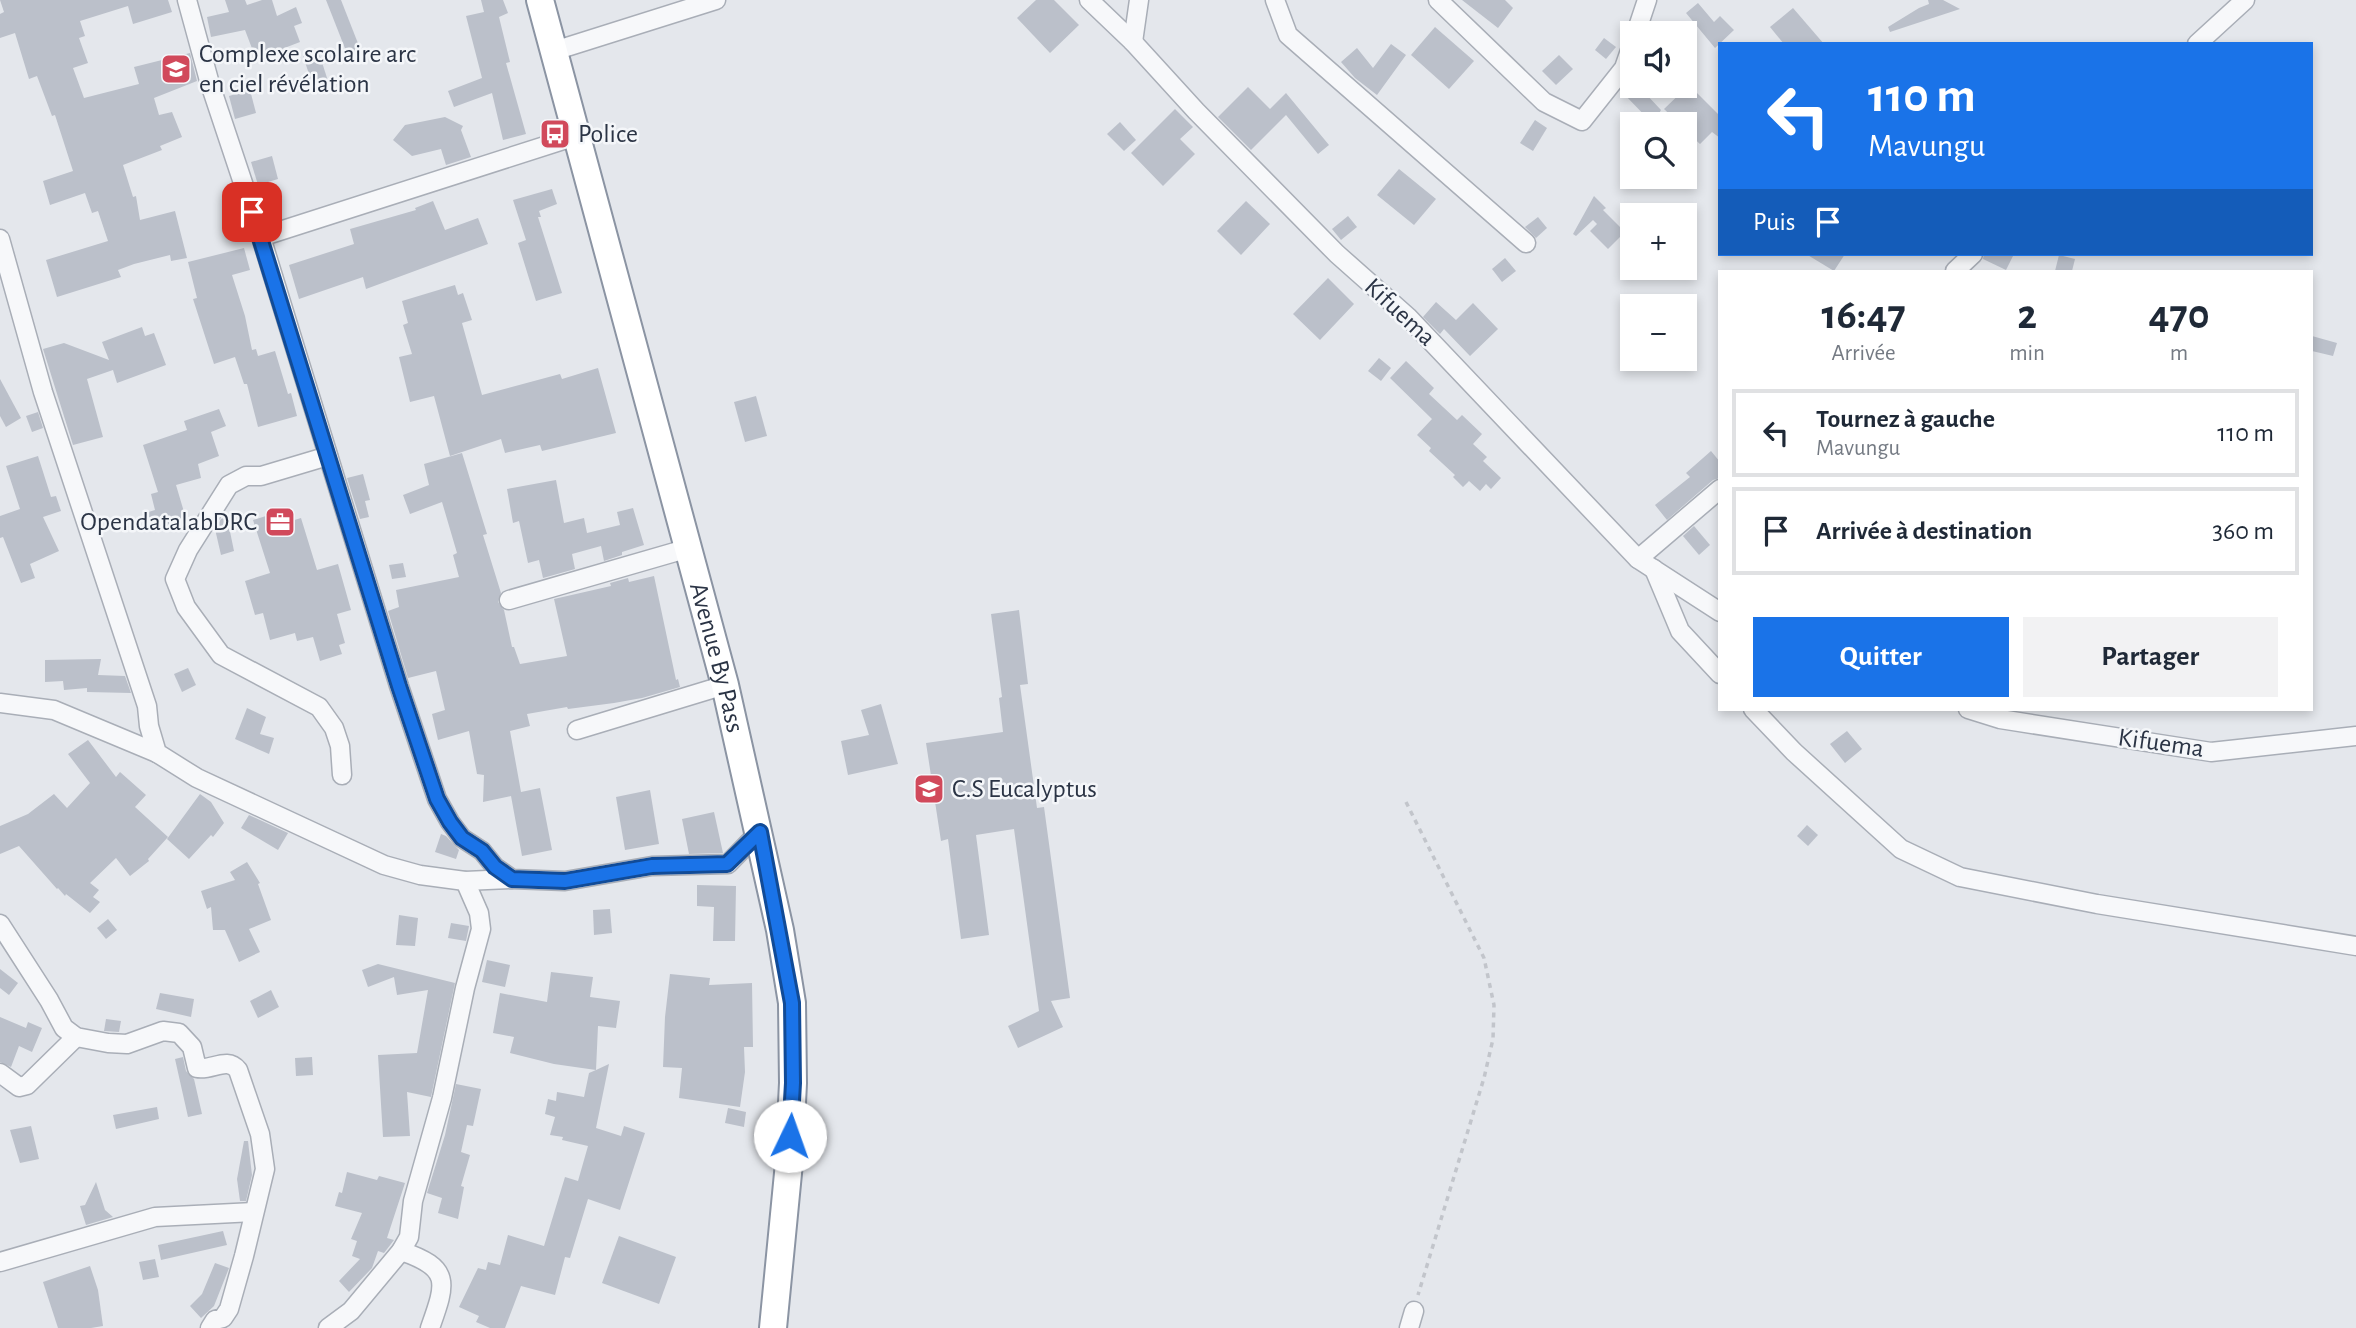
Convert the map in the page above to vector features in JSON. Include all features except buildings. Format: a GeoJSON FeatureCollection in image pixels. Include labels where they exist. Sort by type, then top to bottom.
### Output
{"type":"FeatureCollection","features":[{"type":"Feature","properties":{"kind":"highway","name":"Avenue By Pass"},"geometry":{"type":"LineString","coordinates":[[540,0],[725,685],[760,832],[792,1003],[793,1083],[789,1163],[774,1328]]}},
{"type":"Feature","properties":{"kind":"street"},"geometry":{"type":"LineString","coordinates":[[187,0],[210,84],[261,237],[399,686],[437,799],[462,838],[482,851],[495,867],[512,879]]}},
{"type":"Feature","properties":{"kind":"street"},"geometry":{"type":"LineString","coordinates":[[554,51],[716,0]]}},
{"type":"Feature","properties":{"kind":"street","name":"Kifuema"},"geometry":{"type":"LineString","coordinates":[[1089,0],[1337,254],[1408,317],[1638,559],[1718,611]]}},
{"type":"Feature","properties":{"kind":"street"},"geometry":{"type":"LineString","coordinates":[[1133,43],[1139,0]]}},
{"type":"Feature","properties":{"kind":"street"},"geometry":{"type":"LineString","coordinates":[[1275,0],[1288,35],[1526,243]]}},
{"type":"Feature","properties":{"kind":"street"},"geometry":{"type":"LineString","coordinates":[[1438,0],[1544,102],[1582,121],[1620,73]]}},
{"type":"Feature","properties":{"kind":"street"},"geometry":{"type":"LineString","coordinates":[[1640,21],[1647,0]]}},
{"type":"Feature","properties":{"kind":"street"},"geometry":{"type":"LineString","coordinates":[[2199,42],[2245,0]]}},
{"type":"Feature","properties":{"kind":"street"},"geometry":{"type":"LineString","coordinates":[[261,237],[576,136]]}},
{"type":"Feature","properties":{"kind":"street"},"geometry":{"type":"LineString","coordinates":[[0,239],[43,392],[147,706],[149,726],[157,753]]}},
{"type":"Feature","properties":{"kind":"street"},"geometry":{"type":"LineString","coordinates":[[1956,270],[1971,256]]}},
{"type":"Feature","properties":{"kind":"street"},"geometry":{"type":"LineString","coordinates":[[328,456],[261,476],[246,476],[229,485],[188,550],[175,579],[186,607],[221,655],[319,707],[334,728],[340,746],[342,775]]}},
{"type":"Feature","properties":{"kind":"street"},"geometry":{"type":"LineString","coordinates":[[1638,559],[1718,491]]}},
{"type":"Feature","properties":{"kind":"street"},"geometry":{"type":"LineString","coordinates":[[509,600],[689,548]]}},
{"type":"Feature","properties":{"kind":"street"},"geometry":{"type":"LineString","coordinates":[[1654,569],[1681,631],[1718,672]]}},
{"type":"Feature","properties":{"kind":"street"},"geometry":{"type":"LineString","coordinates":[[577,730],[725,685]]}},
{"type":"Feature","properties":{"kind":"street"},"geometry":{"type":"LineString","coordinates":[[0,703],[54,710],[157,753],[197,778],[384,865],[420,875],[466,881],[565,881],[652,866],[727,864],[760,832]]}},
{"type":"Feature","properties":{"kind":"street"},"geometry":{"type":"LineString","coordinates":[[1755,711],[1794,752],[1901,849],[1961,877],[2097,904],[2356,946]]}},
{"type":"Feature","properties":{"kind":"street","name":"Kifuema"},"geometry":{"type":"LineString","coordinates":[[1974,711],[2000,719],[2211,752],[2356,736]]}},
{"type":"Feature","properties":{"kind":"street"},"geometry":{"type":"LineString","coordinates":[[328,1328],[351,1311],[401,1251],[409,1237],[413,1200],[442,1098],[465,988],[481,929],[479,913],[466,881]]}},
{"type":"Feature","properties":{"kind":"street"},"geometry":{"type":"LineString","coordinates":[[0,924],[64,1028],[76,1037],[127,1044],[170,1030],[179,1032],[192,1047],[197,1068],[205,1070],[226,1063],[233,1064],[238,1070],[262,1146],[265,1168],[229,1309],[223,1318],[215,1320],[210,1328]]}},
{"type":"Feature","properties":{"kind":"street"},"geometry":{"type":"LineString","coordinates":[[0,1073],[19,1087],[27,1085],[76,1037]]}},
{"type":"Feature","properties":{"kind":"street"},"geometry":{"type":"LineString","coordinates":[[0,1262],[155,1217],[254,1212]]}},
{"type":"Feature","properties":{"kind":"street"},"geometry":{"type":"LineString","coordinates":[[401,1251],[425,1259],[441,1279],[440,1297],[430,1328]]}},
{"type":"Feature","properties":{"kind":"path"},"geometry":{"type":"LineString","coordinates":[[1406,802],[1484,958],[1494,1005],[1493,1040],[1484,1078],[1411,1319]]}},
{"type":"Feature","properties":{"kind":"place","name":"Complexe scolaire arc en ciel révélation"},"geometry":{"type":"Point","coordinates":[176,69]}},
{"type":"Feature","properties":{"kind":"place","name":"Police"},"geometry":{"type":"Point","coordinates":[555,134]}},
{"type":"Feature","properties":{"kind":"place","name":"OpendatalabDRC"},"geometry":{"type":"Point","coordinates":[280,522]}},
{"type":"Feature","properties":{"kind":"place","name":"C.S Eucalyptus"},"geometry":{"type":"Point","coordinates":[929,789]}},
{"type":"Feature","properties":{"kind":"route"},"geometry":{"type":"LineString","coordinates":[[252,212],[399,686],[437,799],[450,822],[462,838],[482,851],[495,867],[512,879],[565,881],[652,866],[727,864],[760,832],[792,1003],[793,1083],[790,1136]]}}]}
